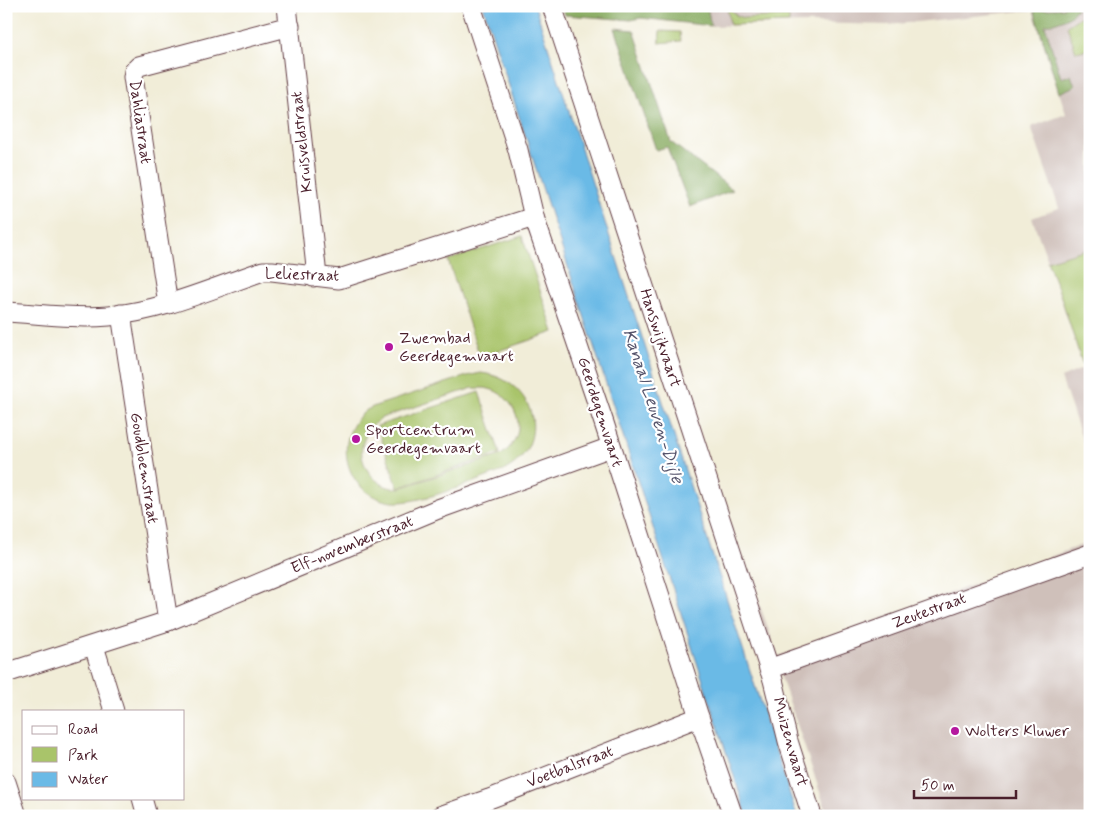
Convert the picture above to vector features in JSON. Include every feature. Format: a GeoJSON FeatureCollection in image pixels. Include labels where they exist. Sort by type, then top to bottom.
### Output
{"type":"FeatureCollection","features":[{"type":"Feature","properties":{"kind":"street","name":"Kruisveldstraat"},"geometry":{"type":"LineString","coordinates":[[287,6],[316,268],[313,277]]}},
{"type":"Feature","properties":{"kind":"street","name":"Geerdegemvaart"},"geometry":{"type":"LineString","coordinates":[[472,6],[518,150],[534,217],[733,816]]}},
{"type":"Feature","properties":{"kind":"street","name":"Hanswijkvaart"},"geometry":{"type":"LineString","coordinates":[[552,6],[769,669]]}},
{"type":"Feature","properties":{"kind":"street","name":"Dahliastraat"},"geometry":{"type":"LineString","coordinates":[[168,304],[132,78],[134,72],[139,66],[290,26]]}},
{"type":"Feature","properties":{"kind":"street","name":"Leliestraat"},"geometry":{"type":"LineString","coordinates":[[6,312],[91,317],[121,314],[168,304],[263,271],[339,279],[534,217]]}},
{"type":"Feature","properties":{"kind":"street","name":"Goudbloemstraat"},"geometry":{"type":"LineString","coordinates":[[121,314],[168,621]]}},
{"type":"Feature","properties":{"kind":"street","name":"Elf-novemberstraat"},"geometry":{"type":"LineString","coordinates":[[6,674],[168,621],[438,509],[611,447]]}},
{"type":"Feature","properties":{"kind":"street","name":"Zeutestraat"},"geometry":{"type":"LineString","coordinates":[[769,669],[1090,554]]}},
{"type":"Feature","properties":{"kind":"street"},"geometry":{"type":"LineString","coordinates":[[94,646],[114,710]]}},
{"type":"Feature","properties":{"kind":"street","name":"Muizenvaart"},"geometry":{"type":"LineString","coordinates":[[769,669],[788,741],[812,816]]}},
{"type":"Feature","properties":{"kind":"street","name":"Voetbalstraat"},"geometry":{"type":"LineString","coordinates":[[440,816],[699,717]]}},
{"type":"Feature","properties":{"kind":"street"},"geometry":{"type":"LineString","coordinates":[[6,782],[17,816]]}},
{"type":"Feature","properties":{"kind":"street"},"geometry":{"type":"LineString","coordinates":[[143,800],[148,816]]}},
{"type":"Feature","properties":{"kind":"shaded area"},"geometry":{"type":"Polygon","coordinates":[[[562,6],[1090,6],[1090,462],[1061,378],[1084,368],[1060,294],[1032,218],[1059,208],[1031,127],[1066,114],[1033,10],[888,25],[808,23],[711,26],[641,18],[631,20],[565,15],[562,6]]]}},
{"type":"Feature","properties":{"kind":"shaded area"},"geometry":{"type":"Polygon","coordinates":[[[710,467],[778,656],[1090,542],[1090,816],[828,816],[710,467]]]}},
{"type":"Feature","properties":{"kind":"green space"},"geometry":{"type":"Polygon","coordinates":[[[562,6],[635,6],[638,9],[652,6],[707,6],[711,26],[641,18],[631,20],[565,15],[562,6]]]}},
{"type":"Feature","properties":{"kind":"green space"},"geometry":{"type":"Polygon","coordinates":[[[727,6],[737,16],[744,18],[789,16],[789,23],[730,25],[727,6]]]}},
{"type":"Feature","properties":{"kind":"green space"},"geometry":{"type":"Polygon","coordinates":[[[1064,6],[1078,6],[1068,17],[1045,25],[1061,78],[1071,75],[1075,86],[1059,93],[1034,10],[1064,8],[1064,6]]]}},
{"type":"Feature","properties":{"kind":"green space"},"geometry":{"type":"Polygon","coordinates":[[[1087,12],[1090,12],[1090,49],[1076,52],[1067,26],[1087,12]]]}},
{"type":"Feature","properties":{"kind":"green space"},"geometry":{"type":"Polygon","coordinates":[[[615,28],[634,30],[671,142],[733,190],[690,207],[667,147],[656,150],[615,28]]]}},
{"type":"Feature","properties":{"kind":"green space"},"geometry":{"type":"Polygon","coordinates":[[[660,31],[680,32],[681,41],[659,43],[660,31]]]}},
{"type":"Feature","properties":{"kind":"green space"},"geometry":{"type":"Polygon","coordinates":[[[522,236],[554,332],[480,357],[448,260],[522,236]]]}},
{"type":"Feature","properties":{"kind":"green space"},"geometry":{"type":"Polygon","coordinates":[[[1090,248],[1090,366],[1084,369],[1060,294],[1047,261],[1090,248]]]}},
{"type":"Feature","properties":{"kind":"green space","name":"Sportcentrum Geerdegemvaart"},"geometry":{"type":"Polygon","coordinates":[[[481,373],[500,378],[515,387],[525,400],[531,415],[533,431],[528,446],[519,460],[503,471],[461,487],[411,501],[386,501],[372,496],[361,487],[353,476],[348,464],[346,451],[353,425],[363,413],[375,406],[481,373]],[[473,388],[381,418],[377,421],[364,439],[362,450],[366,468],[370,474],[387,487],[400,488],[501,455],[514,441],[517,433],[517,417],[514,409],[497,392],[487,388],[473,388]]]}},
{"type":"Feature","properties":{"kind":"green space"},"geometry":{"type":"Polygon","coordinates":[[[479,392],[500,453],[398,488],[377,426],[479,392]]]}},
{"type":"Feature","properties":{"kind":"water","name":"Kanaal Leuven-Dijle"},"geometry":{"type":"Polygon","coordinates":[[[483,6],[535,6],[797,816],[747,816],[483,6]]]}},
{"type":"Feature","properties":{"kind":"place","name":"Zwembad Geerdegemvaart"},"geometry":{"type":"Point","coordinates":[389,347]}},
{"type":"Feature","properties":{"kind":"place","name":"Sportcentrum Geerdegemvaart"},"geometry":{"type":"Point","coordinates":[356,439]}},
{"type":"Feature","properties":{"kind":"place","name":"Wolters Kluwer"},"geometry":{"type":"Point","coordinates":[955,731]}}]}
